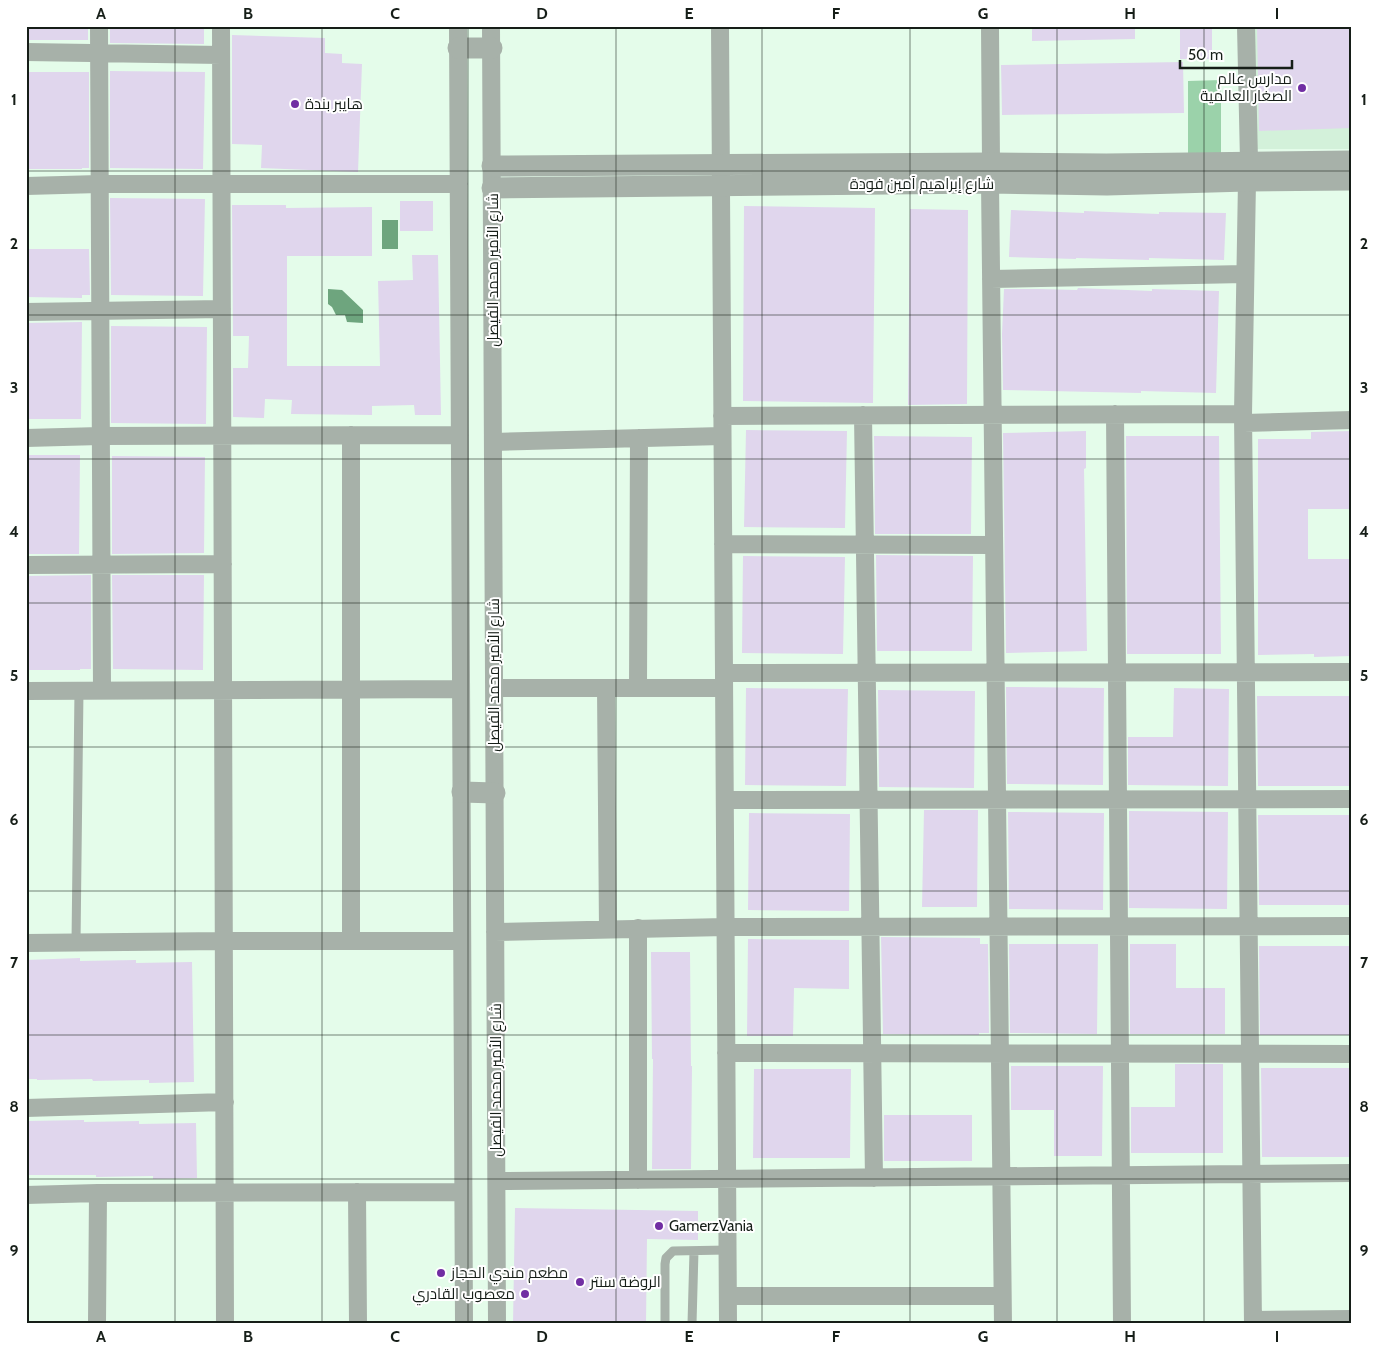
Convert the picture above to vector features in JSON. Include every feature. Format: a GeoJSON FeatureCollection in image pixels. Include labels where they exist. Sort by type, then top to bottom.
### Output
{"type":"FeatureCollection","features":[{"type":"Feature","properties":{"kind":"street"},"geometry":{"type":"LineString","coordinates":[[99,26],[102,690]]}},
{"type":"Feature","properties":{"kind":"street"},"geometry":{"type":"LineString","coordinates":[[221,26],[226,1324]]}},
{"type":"Feature","properties":{"kind":"street"},"geometry":{"type":"LineString","coordinates":[[458,26],[464,1324]]}},
{"type":"Feature","properties":{"kind":"street","name":"شارع الأمير محمد الفيصل"},"geometry":{"type":"LineString","coordinates":[[491,26],[497,1324]]}},
{"type":"Feature","properties":{"kind":"street"},"geometry":{"type":"LineString","coordinates":[[720,26],[728,1324]]}},
{"type":"Feature","properties":{"kind":"street"},"geometry":{"type":"LineString","coordinates":[[990,26],[991,279],[1003,1324]]}},
{"type":"Feature","properties":{"kind":"street"},"geometry":{"type":"LineString","coordinates":[[1246,26],[1248,171],[1244,418],[1253,1322],[1352,1319]]}},
{"type":"Feature","properties":{"kind":"street"},"geometry":{"type":"LineString","coordinates":[[458,48],[492,48]]}},
{"type":"Feature","properties":{"kind":"street"},"geometry":{"type":"LineString","coordinates":[[26,52],[221,55]]}},
{"type":"Feature","properties":{"kind":"street","name":"شارع إبراهيم آمين فودة"},"geometry":{"type":"LineString","coordinates":[[492,166],[721,164],[991,173],[1107,185],[1352,161]]}},
{"type":"Feature","properties":{"kind":"street"},"geometry":{"type":"LineString","coordinates":[[1106,164],[1107,185]]}},
{"type":"Feature","properties":{"kind":"street","name":"شارع إبراهيم آمين فودة"},"geometry":{"type":"LineString","coordinates":[[492,188],[721,186],[991,173],[1106,164],[1248,171],[1352,180]]}},
{"type":"Feature","properties":{"kind":"street"},"geometry":{"type":"LineString","coordinates":[[648,165],[648,187]]}},
{"type":"Feature","properties":{"kind":"street"},"geometry":{"type":"LineString","coordinates":[[26,186],[99,184],[459,184]]}},
{"type":"Feature","properties":{"kind":"street"},"geometry":{"type":"LineString","coordinates":[[991,279],[1246,274]]}},
{"type":"Feature","properties":{"kind":"street"},"geometry":{"type":"LineString","coordinates":[[26,312],[222,310]]}},
{"type":"Feature","properties":{"kind":"street"},"geometry":{"type":"LineString","coordinates":[[722,416],[1115,414],[1352,420]]}},
{"type":"Feature","properties":{"kind":"street"},"geometry":{"type":"LineString","coordinates":[[1115,414],[1122,1324]]}},
{"type":"Feature","properties":{"kind":"street"},"geometry":{"type":"LineString","coordinates":[[863,415],[874,1178]]}},
{"type":"Feature","properties":{"kind":"street"},"geometry":{"type":"LineString","coordinates":[[351,435],[351,941]]}},
{"type":"Feature","properties":{"kind":"street"},"geometry":{"type":"LineString","coordinates":[[26,438],[460,435]]}},
{"type":"Feature","properties":{"kind":"street"},"geometry":{"type":"LineString","coordinates":[[493,442],[722,436]]}},
{"type":"Feature","properties":{"kind":"street"},"geometry":{"type":"LineString","coordinates":[[638,688],[639,438]]}},
{"type":"Feature","properties":{"kind":"street"},"geometry":{"type":"LineString","coordinates":[[723,544],[994,545]]}},
{"type":"Feature","properties":{"kind":"street"},"geometry":{"type":"LineString","coordinates":[[26,565],[223,564]]}},
{"type":"Feature","properties":{"kind":"street"},"geometry":{"type":"LineString","coordinates":[[494,688],[638,688],[867,673],[1352,672]]}},
{"type":"Feature","properties":{"kind":"street"},"geometry":{"type":"LineString","coordinates":[[606,688],[608,929]]}},
{"type":"Feature","properties":{"kind":"street"},"geometry":{"type":"LineString","coordinates":[[26,691],[461,689]]}},
{"type":"Feature","properties":{"kind":"street"},"geometry":{"type":"LineString","coordinates":[[462,792],[495,793]]}},
{"type":"Feature","properties":{"kind":"street"},"geometry":{"type":"LineString","coordinates":[[725,800],[1352,799]]}},
{"type":"Feature","properties":{"kind":"street"},"geometry":{"type":"LineString","coordinates":[[495,932],[726,927],[1352,926]]}},
{"type":"Feature","properties":{"kind":"street"},"geometry":{"type":"LineString","coordinates":[[638,928],[638,1180]]}},
{"type":"Feature","properties":{"kind":"street"},"geometry":{"type":"LineString","coordinates":[[26,944],[224,941],[462,941]]}},
{"type":"Feature","properties":{"kind":"street"},"geometry":{"type":"LineString","coordinates":[[726,1053],[1352,1054]]}},
{"type":"Feature","properties":{"kind":"street"},"geometry":{"type":"LineString","coordinates":[[26,1108],[225,1102]]}},
{"type":"Feature","properties":{"kind":"street"},"geometry":{"type":"LineString","coordinates":[[497,1182],[1352,1173]]}},
{"type":"Feature","properties":{"kind":"street"},"geometry":{"type":"LineString","coordinates":[[26,1195],[225,1192],[463,1192]]}},
{"type":"Feature","properties":{"kind":"street"},"geometry":{"type":"LineString","coordinates":[[357,1192],[358,1324]]}},
{"type":"Feature","properties":{"kind":"street"},"geometry":{"type":"LineString","coordinates":[[97,1324],[98,1193]]}},
{"type":"Feature","properties":{"kind":"street"},"geometry":{"type":"LineString","coordinates":[[728,1296],[1002,1296]]}},
{"type":"Feature","properties":{"kind":"lane"},"geometry":{"type":"LineString","coordinates":[[76,943],[78,690]]}},
{"type":"Feature","properties":{"kind":"lane"},"geometry":{"type":"LineString","coordinates":[[665,1324],[666,1258],[672,1251],[728,1250]]}},
{"type":"Feature","properties":{"kind":"lane"},"geometry":{"type":"LineString","coordinates":[[692,1324],[694,1251]]}},
{"type":"Feature","properties":{"kind":"shaded area","name":"مدارس عالم الصغار العالمية"},"geometry":{"type":"Polygon","coordinates":[[[1252,26],[1352,26],[1352,149],[1252,149],[1252,26]]]}},
{"type":"Feature","properties":{"kind":"shaded area"},"geometry":{"type":"Polygon","coordinates":[[[1221,80],[1221,160],[1188,160],[1188,81],[1221,80]]]}},
{"type":"Feature","properties":{"kind":"shaded area"},"geometry":{"type":"Polygon","coordinates":[[[382,220],[398,220],[398,249],[382,249],[382,220]]]}},
{"type":"Feature","properties":{"kind":"shaded area"},"geometry":{"type":"Polygon","coordinates":[[[328,289],[342,290],[363,310],[363,323],[347,322],[345,315],[336,315],[328,304],[328,289]]]}},
{"type":"Feature","properties":{"kind":"building"},"geometry":{"type":"Polygon","coordinates":[[[26,26],[88,26],[88,40],[26,40],[26,26]]]}},
{"type":"Feature","properties":{"kind":"building"},"geometry":{"type":"Polygon","coordinates":[[[110,26],[204,26],[204,44],[110,43],[110,26]]]}},
{"type":"Feature","properties":{"kind":"building"},"geometry":{"type":"Polygon","coordinates":[[[1032,26],[1135,26],[1135,39],[1032,41],[1032,26]]]}},
{"type":"Feature","properties":{"kind":"building"},"geometry":{"type":"Polygon","coordinates":[[[1180,26],[1212,26],[1212,59],[1180,59],[1180,26]]]}},
{"type":"Feature","properties":{"kind":"building","name":"مدارس عالم الصغار العالمية"},"geometry":{"type":"Polygon","coordinates":[[[1257,26],[1352,26],[1352,128],[1259,131],[1257,26]]]}},
{"type":"Feature","properties":{"kind":"building","name":"هايبر بندة"},"geometry":{"type":"Polygon","coordinates":[[[232,35],[325,38],[325,53],[342,54],[342,63],[362,64],[358,172],[261,168],[262,145],[232,144],[232,35]]]}},
{"type":"Feature","properties":{"kind":"building"},"geometry":{"type":"Polygon","coordinates":[[[1183,62],[1184,113],[1002,115],[1001,65],[1183,62]]]}},
{"type":"Feature","properties":{"kind":"building"},"geometry":{"type":"Polygon","coordinates":[[[110,71],[205,72],[203,169],[110,168],[110,71]]]}},
{"type":"Feature","properties":{"kind":"building"},"geometry":{"type":"Polygon","coordinates":[[[26,72],[89,72],[89,168],[26,169],[26,72]]]}},
{"type":"Feature","properties":{"kind":"building"},"geometry":{"type":"Polygon","coordinates":[[[110,198],[205,199],[203,296],[111,295],[110,198]]]}},
{"type":"Feature","properties":{"kind":"building"},"geometry":{"type":"Polygon","coordinates":[[[400,201],[433,201],[433,231],[400,231],[400,201]]]}},
{"type":"Feature","properties":{"kind":"building"},"geometry":{"type":"Polygon","coordinates":[[[232,205],[286,205],[286,208],[372,207],[372,256],[287,256],[287,366],[380,366],[378,281],[413,280],[412,255],[438,255],[441,415],[415,415],[414,405],[372,406],[372,415],[291,414],[292,400],[265,399],[264,418],[233,417],[233,368],[248,368],[249,336],[233,336],[232,205]]]}},
{"type":"Feature","properties":{"kind":"building"},"geometry":{"type":"Polygon","coordinates":[[[744,206],[875,208],[873,403],[743,401],[744,206]]]}},
{"type":"Feature","properties":{"kind":"building"},"geometry":{"type":"Polygon","coordinates":[[[910,209],[968,210],[967,404],[908,405],[910,209]]]}},
{"type":"Feature","properties":{"kind":"building"},"geometry":{"type":"Polygon","coordinates":[[[1011,210],[1084,213],[1084,211],[1159,214],[1159,212],[1226,213],[1224,260],[1009,257],[1011,210]]]}},
{"type":"Feature","properties":{"kind":"building"},"geometry":{"type":"Polygon","coordinates":[[[26,249],[89,249],[90,295],[82,295],[82,298],[26,297],[26,249]]]}},
{"type":"Feature","properties":{"kind":"building"},"geometry":{"type":"Polygon","coordinates":[[[1078,288],[1219,291],[1216,393],[1003,390],[1002,334],[1004,289],[1077,290],[1078,288]]]}},
{"type":"Feature","properties":{"kind":"building"},"geometry":{"type":"Polygon","coordinates":[[[82,322],[81,419],[26,419],[26,323],[82,322]]]}},
{"type":"Feature","properties":{"kind":"building"},"geometry":{"type":"Polygon","coordinates":[[[111,326],[207,327],[206,424],[111,423],[111,326]]]}},
{"type":"Feature","properties":{"kind":"building"},"geometry":{"type":"Polygon","coordinates":[[[746,430],[847,431],[845,528],[744,527],[746,430]]]}},
{"type":"Feature","properties":{"kind":"building"},"geometry":{"type":"Polygon","coordinates":[[[1086,431],[1086,468],[1084,469],[1087,651],[1006,653],[1003,433],[1086,431]]]}},
{"type":"Feature","properties":{"kind":"building"},"geometry":{"type":"Polygon","coordinates":[[[1352,431],[1352,509],[1308,509],[1308,559],[1352,559],[1352,656],[1314,657],[1314,654],[1258,655],[1258,439],[1311,439],[1311,432],[1352,431]]]}},
{"type":"Feature","properties":{"kind":"building"},"geometry":{"type":"Polygon","coordinates":[[[874,436],[972,437],[971,534],[875,534],[874,436]]]}},
{"type":"Feature","properties":{"kind":"building"},"geometry":{"type":"Polygon","coordinates":[[[1126,436],[1219,436],[1221,654],[1127,654],[1126,436]]]}},
{"type":"Feature","properties":{"kind":"building"},"geometry":{"type":"Polygon","coordinates":[[[26,455],[80,455],[79,554],[26,554],[26,455]]]}},
{"type":"Feature","properties":{"kind":"building"},"geometry":{"type":"Polygon","coordinates":[[[112,456],[205,457],[204,553],[112,554],[112,456]]]}},
{"type":"Feature","properties":{"kind":"building"},"geometry":{"type":"Polygon","coordinates":[[[876,555],[973,556],[972,651],[877,651],[876,555]]]}},
{"type":"Feature","properties":{"kind":"building"},"geometry":{"type":"Polygon","coordinates":[[[743,556],[845,557],[843,654],[742,653],[743,556]]]}},
{"type":"Feature","properties":{"kind":"building"},"geometry":{"type":"Polygon","coordinates":[[[91,575],[91,669],[26,670],[26,576],[91,575]]]}},
{"type":"Feature","properties":{"kind":"building"},"geometry":{"type":"Polygon","coordinates":[[[112,575],[204,575],[203,670],[113,669],[112,575]]]}},
{"type":"Feature","properties":{"kind":"building"},"geometry":{"type":"Polygon","coordinates":[[[1006,687],[1104,688],[1103,785],[1007,784],[1006,687]]]}},
{"type":"Feature","properties":{"kind":"building"},"geometry":{"type":"Polygon","coordinates":[[[746,688],[848,689],[846,786],[745,785],[746,688]]]}},
{"type":"Feature","properties":{"kind":"building"},"geometry":{"type":"Polygon","coordinates":[[[1174,688],[1229,689],[1228,786],[1128,785],[1128,737],[1173,737],[1174,688]]]}},
{"type":"Feature","properties":{"kind":"building"},"geometry":{"type":"Polygon","coordinates":[[[878,690],[975,691],[974,788],[879,787],[878,690]]]}},
{"type":"Feature","properties":{"kind":"building"},"geometry":{"type":"Polygon","coordinates":[[[1257,696],[1351,696],[1350,786],[1258,786],[1257,696]]]}},
{"type":"Feature","properties":{"kind":"building"},"geometry":{"type":"Polygon","coordinates":[[[924,810],[978,810],[977,907],[922,907],[924,810]]]}},
{"type":"Feature","properties":{"kind":"building"},"geometry":{"type":"Polygon","coordinates":[[[1129,811],[1228,812],[1227,909],[1129,908],[1129,811]]]}},
{"type":"Feature","properties":{"kind":"building"},"geometry":{"type":"Polygon","coordinates":[[[1008,812],[1104,813],[1103,910],[1009,909],[1008,812]]]}},
{"type":"Feature","properties":{"kind":"building"},"geometry":{"type":"Polygon","coordinates":[[[749,813],[850,814],[849,911],[748,910],[749,813]]]}},
{"type":"Feature","properties":{"kind":"building"},"geometry":{"type":"Polygon","coordinates":[[[1258,815],[1352,815],[1352,905],[1259,905],[1258,815]]]}},
{"type":"Feature","properties":{"kind":"building"},"geometry":{"type":"Polygon","coordinates":[[[881,937],[980,938],[980,944],[988,944],[989,1033],[979,1033],[979,1035],[883,1034],[881,937]]]}},
{"type":"Feature","properties":{"kind":"building"},"geometry":{"type":"Polygon","coordinates":[[[748,939],[849,940],[849,989],[794,988],[793,1036],[747,1036],[748,939]]]}},
{"type":"Feature","properties":{"kind":"building"},"geometry":{"type":"Polygon","coordinates":[[[1009,944],[1098,944],[1097,1034],[1010,1033],[1009,944]]]}},
{"type":"Feature","properties":{"kind":"building"},"geometry":{"type":"Polygon","coordinates":[[[1130,944],[1176,944],[1176,988],[1225,988],[1225,1034],[1130,1034],[1130,944]]]}},
{"type":"Feature","properties":{"kind":"building"},"geometry":{"type":"Polygon","coordinates":[[[1259,946],[1352,946],[1352,1035],[1260,1035],[1259,946]]]}},
{"type":"Feature","properties":{"kind":"building"},"geometry":{"type":"Polygon","coordinates":[[[651,952],[690,952],[691,1169],[652,1169],[653,1059],[651,952]]]}},
{"type":"Feature","properties":{"kind":"building"},"geometry":{"type":"Polygon","coordinates":[[[80,958],[80,961],[136,960],[136,963],[192,962],[194,1082],[149,1083],[149,1080],[26,1079],[26,960],[80,958]]]}},
{"type":"Feature","properties":{"kind":"building"},"geometry":{"type":"Polygon","coordinates":[[[1175,1064],[1223,1064],[1223,1153],[1131,1153],[1131,1107],[1175,1107],[1175,1064]]]}},
{"type":"Feature","properties":{"kind":"building"},"geometry":{"type":"Polygon","coordinates":[[[1011,1066],[1103,1066],[1102,1156],[1054,1156],[1054,1110],[1011,1110],[1011,1066]]]}},
{"type":"Feature","properties":{"kind":"building"},"geometry":{"type":"Polygon","coordinates":[[[1261,1068],[1352,1068],[1352,1157],[1262,1157],[1261,1068]]]}},
{"type":"Feature","properties":{"kind":"building"},"geometry":{"type":"Polygon","coordinates":[[[754,1069],[851,1069],[850,1158],[753,1158],[754,1069]]]}},
{"type":"Feature","properties":{"kind":"building"},"geometry":{"type":"Polygon","coordinates":[[[884,1115],[972,1115],[972,1161],[884,1161],[884,1115]]]}},
{"type":"Feature","properties":{"kind":"building"},"geometry":{"type":"Polygon","coordinates":[[[84,1120],[84,1122],[139,1121],[139,1124],[196,1123],[197,1178],[153,1179],[153,1176],[26,1175],[26,1121],[84,1120]]]}},
{"type":"Feature","properties":{"kind":"building","name":"الروضة سنتر"},"geometry":{"type":"Polygon","coordinates":[[[515,1208],[698,1211],[698,1240],[647,1239],[646,1324],[513,1324],[515,1208]]]}},
{"type":"Feature","properties":{"kind":"place","name":"مدارس عالم الصغار العالمية"},"geometry":{"type":"Point","coordinates":[1302,88]}},
{"type":"Feature","properties":{"kind":"place","name":"هايبر بندة"},"geometry":{"type":"Point","coordinates":[295,104]}},
{"type":"Feature","properties":{"kind":"place","name":"GamerzVania"},"geometry":{"type":"Point","coordinates":[659,1226]}},
{"type":"Feature","properties":{"kind":"place","name":"مطعم مندي الحجاز"},"geometry":{"type":"Point","coordinates":[441,1273]}},
{"type":"Feature","properties":{"kind":"place","name":"الروضة سنتر"},"geometry":{"type":"Point","coordinates":[580,1282]}},
{"type":"Feature","properties":{"kind":"place","name":"معصوب القادري"},"geometry":{"type":"Point","coordinates":[525,1294]}}]}
